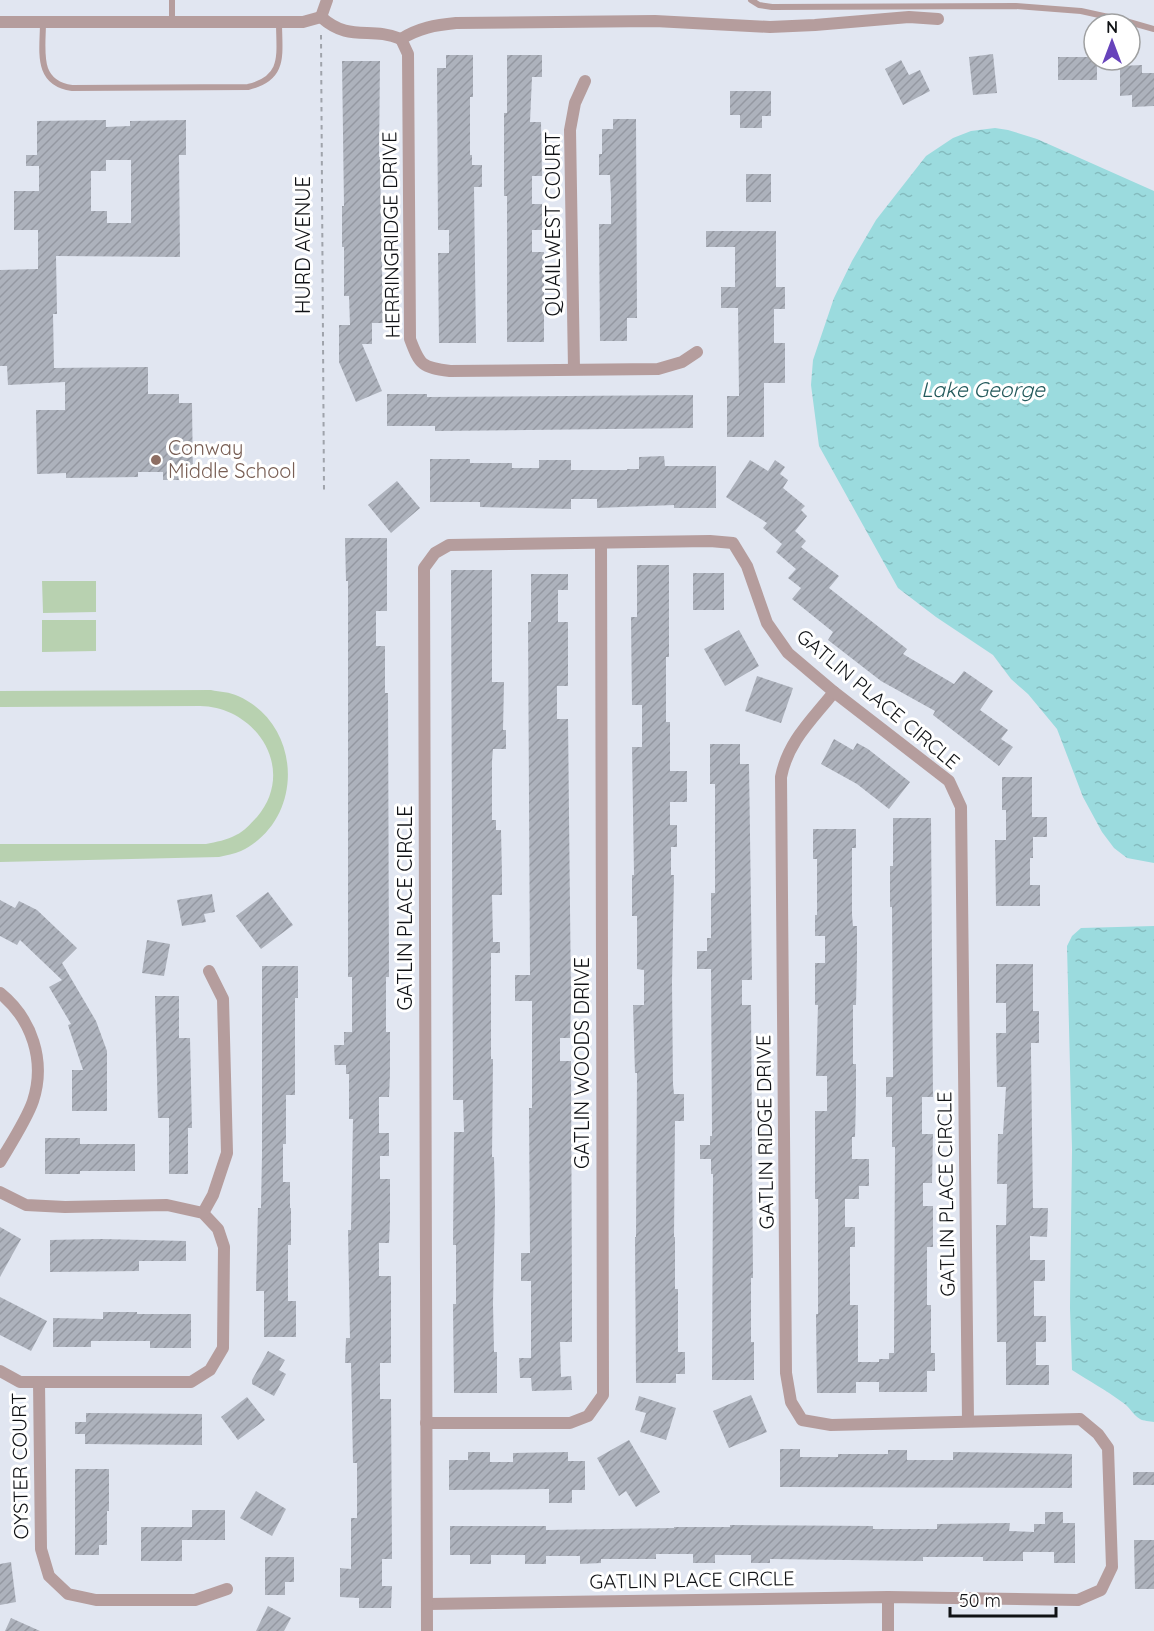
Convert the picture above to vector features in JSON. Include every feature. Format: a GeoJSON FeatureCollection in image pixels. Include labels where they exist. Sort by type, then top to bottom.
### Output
{"type":"FeatureCollection","features":[{"type":"Feature","properties":{"kind":"street"},"geometry":{"type":"LineString","coordinates":[[321,17],[327,0]]}},
{"type":"Feature","properties":{"kind":"street"},"geometry":{"type":"LineString","coordinates":[[0,22],[303,22],[321,17]]}},
{"type":"Feature","properties":{"kind":"street"},"geometry":{"type":"LineString","coordinates":[[321,17],[333,28],[354,33],[388,34],[401,39],[433,25],[456,24],[655,21],[770,27],[909,17],[938,19]]}},
{"type":"Feature","properties":{"kind":"street","name":"HERRINGRIDGE DRIVE"},"geometry":{"type":"LineString","coordinates":[[401,39],[408,54],[410,339],[418,360],[429,368],[450,370],[658,369],[681,362],[697,352]]}},
{"type":"Feature","properties":{"kind":"street","name":"QUAILWEST COURT"},"geometry":{"type":"LineString","coordinates":[[574,369],[570,130],[575,103],[585,81]]}},
{"type":"Feature","properties":{"kind":"street","name":"GATLIN PLACE CIRCLE"},"geometry":{"type":"LineString","coordinates":[[427,1631],[424,568],[435,553],[449,545],[710,541],[733,543],[747,566],[766,623],[788,653],[834,692],[949,781],[961,807],[968,1421],[1080,1419],[1098,1434],[1108,1448],[1112,1567],[1101,1590],[1078,1600],[888,1597],[428,1604]]}},
{"type":"Feature","properties":{"kind":"street","name":"GATLIN WOODS DRIVE"},"geometry":{"type":"LineString","coordinates":[[426,1423],[570,1423],[588,1416],[603,1395],[601,543]]}},
{"type":"Feature","properties":{"kind":"street","name":"GATLIN RIDGE DRIVE"},"geometry":{"type":"LineString","coordinates":[[834,692],[791,745],[784,759],[781,777],[786,1373],[791,1402],[802,1420],[831,1425],[968,1421]]}},
{"type":"Feature","properties":{"kind":"street"},"geometry":{"type":"LineString","coordinates":[[203,1213],[213,1195],[227,1153],[223,999],[209,971]]}},
{"type":"Feature","properties":{"kind":"street"},"geometry":{"type":"LineString","coordinates":[[0,993],[11,1002],[31,1030],[39,1069],[33,1102],[0,1162]]}},
{"type":"Feature","properties":{"kind":"street"},"geometry":{"type":"LineString","coordinates":[[0,1192],[26,1204],[65,1207],[166,1205],[203,1213],[218,1229],[224,1247],[223,1348],[210,1370],[191,1382],[20,1382],[0,1371]]}},
{"type":"Feature","properties":{"kind":"street","name":"OYSTER COURT"},"geometry":{"type":"LineString","coordinates":[[39,1382],[40,1549],[49,1576],[68,1594],[96,1600],[195,1600],[227,1589]]}},
{"type":"Feature","properties":{"kind":"street"},"geometry":{"type":"LineString","coordinates":[[888,1597],[888,1631]]}},
{"type":"Feature","properties":{"kind":"lane"},"geometry":{"type":"LineString","coordinates":[[172,0],[172,22]]}},
{"type":"Feature","properties":{"kind":"lane"},"geometry":{"type":"LineString","coordinates":[[751,0],[759,5],[772,7],[955,3],[1016,6],[1081,11],[1154,29]]}},
{"type":"Feature","properties":{"kind":"lane"},"geometry":{"type":"LineString","coordinates":[[43,22],[44,69],[52,81],[60,86],[72,88],[248,87],[262,84],[276,69],[279,60],[279,22]]}},
{"type":"Feature","properties":{"kind":"path","name":"HURD AVENUE"},"geometry":{"type":"LineString","coordinates":[[321,17],[324,491]]}},
{"type":"Feature","properties":{"kind":"green space"},"geometry":{"type":"Polygon","coordinates":[[[42,581],[96,581],[96,612],[43,613],[42,581]]]}},
{"type":"Feature","properties":{"kind":"green space"},"geometry":{"type":"Polygon","coordinates":[[[42,620],[96,620],[96,651],[42,652],[42,620]]]}},
{"type":"Feature","properties":{"kind":"green space"},"geometry":{"type":"Polygon","coordinates":[[[211,690],[238,696],[259,710],[275,728],[284,750],[288,773],[285,796],[277,818],[262,837],[241,851],[219,857],[0,862],[0,844],[206,844],[225,840],[248,827],[257,817],[268,799],[273,780],[272,761],[265,744],[254,729],[239,717],[220,709],[200,706],[0,707],[0,691],[211,690]]]}},
{"type":"Feature","properties":{"kind":"water","name":"Lake George"},"geometry":{"type":"Polygon","coordinates":[[[995,128],[1037,139],[1154,191],[1154,863],[1127,858],[1114,848],[1102,832],[1083,797],[1057,729],[1028,694],[1011,679],[993,655],[898,588],[819,446],[811,385],[813,360],[834,298],[852,261],[876,220],[926,156],[953,138],[971,131],[995,128]]]}},
{"type":"Feature","properties":{"kind":"water"},"geometry":{"type":"Polygon","coordinates":[[[1154,926],[1154,1422],[1140,1419],[1124,1404],[1072,1370],[1070,1308],[1072,1149],[1067,946],[1072,936],[1081,928],[1154,926]]]}},
{"type":"Feature","properties":{"kind":"building"},"geometry":{"type":"Polygon","coordinates":[[[993,54],[997,93],[973,95],[969,57],[993,54]]]}},
{"type":"Feature","properties":{"kind":"building"},"geometry":{"type":"Polygon","coordinates":[[[446,55],[473,55],[470,155],[472,155],[472,165],[482,165],[482,187],[474,187],[476,343],[439,343],[438,253],[449,253],[449,230],[438,230],[437,68],[446,68],[446,55]]]}},
{"type":"Feature","properties":{"kind":"building"},"geometry":{"type":"Polygon","coordinates":[[[507,55],[542,55],[542,77],[532,77],[530,122],[541,122],[542,176],[532,176],[532,204],[542,204],[542,230],[532,230],[532,252],[544,252],[544,342],[507,342],[507,196],[504,196],[504,113],[507,113],[507,55]]]}},
{"type":"Feature","properties":{"kind":"building"},"geometry":{"type":"Polygon","coordinates":[[[1058,57],[1082,57],[1082,72],[1097,72],[1097,80],[1058,80],[1058,57]]]}},
{"type":"Feature","properties":{"kind":"building"},"geometry":{"type":"Polygon","coordinates":[[[901,60],[909,75],[920,70],[930,91],[903,105],[885,69],[901,60]]]}},
{"type":"Feature","properties":{"kind":"building"},"geometry":{"type":"Polygon","coordinates":[[[342,61],[380,61],[379,157],[383,323],[372,323],[372,344],[362,344],[382,391],[356,402],[339,362],[339,325],[350,325],[349,296],[344,296],[344,247],[342,247],[342,206],[344,206],[342,61]]]}},
{"type":"Feature","properties":{"kind":"building"},"geometry":{"type":"Polygon","coordinates":[[[1120,72],[1154,73],[1154,106],[1132,107],[1132,95],[1120,96],[1120,72]]]}},
{"type":"Feature","properties":{"kind":"building"},"geometry":{"type":"Polygon","coordinates":[[[730,91],[771,91],[771,116],[762,116],[762,128],[740,128],[740,115],[730,115],[730,91]]]}},
{"type":"Feature","properties":{"kind":"building"},"geometry":{"type":"Polygon","coordinates":[[[613,119],[636,119],[637,318],[627,318],[627,341],[600,341],[599,224],[611,224],[611,195],[610,175],[599,175],[599,154],[602,154],[602,129],[613,129],[613,119]]]}},
{"type":"Feature","properties":{"kind":"building"},"geometry":{"type":"Polygon","coordinates":[[[106,120],[106,127],[130,126],[130,121],[186,120],[186,155],[179,155],[180,257],[56,256],[57,314],[53,314],[54,368],[148,367],[148,394],[179,394],[179,403],[192,403],[193,480],[163,480],[163,472],[138,472],[138,477],[66,478],[66,473],[37,474],[36,410],[65,410],[65,382],[8,385],[7,366],[0,366],[0,270],[38,269],[38,230],[14,230],[14,191],[39,191],[39,166],[26,166],[26,155],[37,155],[37,121],[106,120]],[[106,160],[106,171],[91,171],[91,211],[107,211],[107,223],[131,223],[131,160],[106,160]]]}},
{"type":"Feature","properties":{"kind":"building"},"geometry":{"type":"Polygon","coordinates":[[[746,174],[771,174],[771,202],[746,202],[746,174]]]}},
{"type":"Feature","properties":{"kind":"building"},"geometry":{"type":"Polygon","coordinates":[[[706,231],[776,231],[776,287],[785,287],[785,309],[774,309],[774,343],[785,343],[785,383],[764,383],[764,437],[727,437],[727,396],[739,396],[738,308],[721,308],[721,287],[735,287],[735,247],[706,247],[706,231]]]}},
{"type":"Feature","properties":{"kind":"building"},"geometry":{"type":"Polygon","coordinates":[[[387,394],[427,394],[427,397],[693,395],[693,428],[435,431],[435,426],[387,426],[387,394]]]}},
{"type":"Feature","properties":{"kind":"building"},"geometry":{"type":"Polygon","coordinates":[[[664,456],[665,466],[716,466],[716,508],[674,508],[674,505],[597,508],[597,499],[571,499],[571,509],[480,507],[480,502],[430,502],[430,459],[470,459],[470,463],[512,463],[512,468],[539,468],[539,460],[571,460],[571,470],[627,470],[639,469],[639,457],[664,456]]]}},
{"type":"Feature","properties":{"kind":"building"},"geometry":{"type":"Polygon","coordinates":[[[750,460],[768,471],[775,460],[785,467],[780,474],[788,480],[783,488],[805,506],[801,510],[807,516],[795,531],[806,541],[801,547],[839,576],[829,588],[907,649],[903,654],[954,684],[964,671],[993,691],[980,710],[1008,730],[1001,739],[1013,747],[999,766],[933,715],[935,711],[881,681],[828,640],[833,632],[792,599],[801,588],[788,578],[796,569],[776,552],[782,544],[763,528],[767,523],[726,497],[750,460]]]}},
{"type":"Feature","properties":{"kind":"building"},"geometry":{"type":"Polygon","coordinates":[[[397,481],[420,508],[391,533],[368,505],[397,481]]]}},
{"type":"Feature","properties":{"kind":"building"},"geometry":{"type":"Polygon","coordinates":[[[345,538],[387,538],[387,611],[376,611],[376,646],[385,646],[385,693],[388,693],[389,977],[386,977],[386,1032],[390,1032],[390,1074],[389,1097],[379,1097],[379,1133],[389,1133],[389,1156],[380,1156],[380,1179],[390,1179],[390,1220],[389,1243],[379,1243],[379,1276],[391,1276],[391,1363],[380,1363],[380,1399],[391,1399],[392,1559],[382,1559],[382,1586],[392,1586],[391,1608],[359,1608],[359,1598],[340,1597],[340,1568],[351,1569],[351,1518],[357,1518],[357,1463],[353,1463],[351,1363],[345,1363],[346,1338],[350,1338],[348,1230],[351,1230],[353,1119],[349,1119],[349,1074],[346,1074],[346,1065],[335,1065],[334,1045],[344,1045],[344,1032],[352,1032],[352,977],[348,977],[348,581],[346,581],[345,538]]]}},
{"type":"Feature","properties":{"kind":"building"},"geometry":{"type":"Polygon","coordinates":[[[637,565],[669,565],[666,722],[670,722],[670,771],[687,771],[687,802],[670,802],[670,825],[677,825],[677,847],[671,847],[671,875],[674,875],[673,1084],[674,1094],[684,1094],[684,1121],[675,1121],[674,1237],[675,1289],[678,1289],[678,1352],[685,1352],[685,1374],[676,1374],[676,1383],[636,1383],[637,1073],[635,1073],[633,1005],[644,1005],[644,970],[637,969],[637,916],[632,916],[632,875],[634,875],[632,747],[642,747],[642,705],[632,705],[631,617],[637,617],[637,565]]]}},
{"type":"Feature","properties":{"kind":"building"},"geometry":{"type":"Polygon","coordinates":[[[451,570],[492,570],[492,682],[504,682],[503,730],[506,730],[506,749],[493,749],[492,761],[492,820],[496,820],[496,830],[501,830],[502,875],[502,895],[492,895],[493,942],[500,942],[500,953],[491,953],[492,1157],[494,1157],[495,1205],[493,1304],[494,1352],[497,1352],[497,1393],[454,1393],[453,1304],[456,1304],[456,1245],[453,1245],[454,1132],[464,1132],[463,1100],[453,1100],[451,570]]]}},
{"type":"Feature","properties":{"kind":"building"},"geometry":{"type":"Polygon","coordinates":[[[693,573],[724,573],[724,610],[693,610],[693,573]]]}},
{"type":"Feature","properties":{"kind":"building"},"geometry":{"type":"Polygon","coordinates":[[[531,574],[568,574],[568,590],[558,590],[558,622],[568,622],[568,686],[557,686],[557,719],[568,719],[571,1001],[570,1038],[560,1038],[560,1061],[571,1061],[572,1342],[560,1342],[561,1377],[571,1376],[572,1390],[532,1391],[531,1378],[520,1378],[519,1358],[531,1358],[531,1281],[521,1281],[521,1253],[530,1253],[529,1108],[532,1108],[532,1001],[515,1001],[515,975],[530,975],[528,622],[531,622],[531,574]]]}},
{"type":"Feature","properties":{"kind":"building"},"geometry":{"type":"Polygon","coordinates":[[[739,630],[759,666],[725,686],[704,649],[739,630]]]}},
{"type":"Feature","properties":{"kind":"building"},"geometry":{"type":"Polygon","coordinates":[[[757,676],[793,688],[781,723],[745,711],[757,676]]]}},
{"type":"Feature","properties":{"kind":"building"},"geometry":{"type":"Polygon","coordinates":[[[834,739],[853,750],[857,743],[868,749],[910,782],[889,809],[857,784],[821,764],[834,739]]]}},
{"type":"Feature","properties":{"kind":"building"},"geometry":{"type":"Polygon","coordinates":[[[710,744],[740,744],[740,764],[749,764],[752,980],[742,980],[742,1005],[751,1005],[753,1278],[751,1278],[751,1342],[754,1342],[754,1380],[712,1380],[713,1174],[711,1174],[711,1159],[700,1159],[700,1145],[710,1145],[710,1136],[712,1136],[711,969],[697,969],[697,951],[707,951],[707,938],[711,938],[711,893],[715,893],[715,784],[710,784],[710,744]]]}},
{"type":"Feature","properties":{"kind":"building"},"geometry":{"type":"Polygon","coordinates":[[[1002,777],[1032,777],[1032,817],[1047,817],[1047,837],[1033,837],[1033,858],[1030,858],[1030,885],[1040,885],[1040,906],[996,906],[995,840],[1006,840],[1006,810],[1002,810],[1002,777]]]}},
{"type":"Feature","properties":{"kind":"building"},"geometry":{"type":"Polygon","coordinates":[[[893,818],[931,818],[933,1097],[922,1097],[922,1134],[933,1134],[932,1183],[923,1183],[923,1206],[933,1206],[933,1247],[927,1247],[927,1305],[931,1305],[931,1353],[935,1353],[935,1371],[927,1371],[927,1392],[879,1392],[879,1382],[856,1382],[856,1393],[817,1393],[818,1199],[815,1199],[815,1111],[827,1111],[827,1076],[816,1076],[818,1005],[815,1005],[815,963],[825,963],[825,936],[815,936],[817,859],[813,859],[813,829],[856,829],[856,848],[852,848],[852,915],[853,926],[857,926],[857,956],[856,1005],[853,1005],[853,1064],[856,1064],[856,1098],[852,1159],[869,1159],[869,1186],[859,1186],[859,1199],[845,1199],[845,1227],[855,1227],[855,1247],[850,1247],[850,1305],[858,1305],[858,1362],[879,1362],[879,1359],[889,1359],[889,1353],[894,1353],[895,1147],[892,1147],[892,1097],[886,1097],[886,1077],[893,1077],[890,866],[893,866],[893,818]]]}},
{"type":"Feature","properties":{"kind":"building"},"geometry":{"type":"Polygon","coordinates":[[[268,892],[293,925],[261,949],[236,916],[268,892]]]}},
{"type":"Feature","properties":{"kind":"building"},"geometry":{"type":"Polygon","coordinates":[[[212,894],[215,912],[204,914],[206,922],[182,926],[177,900],[212,894]]]}},
{"type":"Feature","properties":{"kind":"building"},"geometry":{"type":"Polygon","coordinates":[[[0,900],[15,908],[19,901],[37,910],[77,948],[62,963],[96,1021],[107,1051],[107,1111],[72,1111],[72,1070],[83,1070],[68,1025],[71,1024],[49,987],[62,980],[20,940],[17,945],[0,936],[0,900]]]}},
{"type":"Feature","properties":{"kind":"building"},"geometry":{"type":"Polygon","coordinates":[[[147,940],[170,944],[164,976],[142,973],[147,940]]]}},
{"type":"Feature","properties":{"kind":"building"},"geometry":{"type":"Polygon","coordinates":[[[996,964],[1033,964],[1033,1011],[1039,1011],[1039,1043],[1031,1043],[1033,1208],[1048,1208],[1047,1237],[1030,1236],[1030,1260],[1045,1260],[1045,1281],[1034,1281],[1034,1316],[1046,1316],[1046,1342],[1036,1342],[1036,1365],[1049,1365],[1049,1385],[1006,1385],[1006,1342],[997,1342],[996,1225],[1006,1225],[1007,1184],[997,1184],[998,1134],[1003,1134],[1006,1087],[997,1087],[996,1033],[1006,1033],[1006,1003],[996,1003],[996,964]]]}},
{"type":"Feature","properties":{"kind":"building"},"geometry":{"type":"Polygon","coordinates":[[[262,966],[298,966],[298,998],[295,998],[295,1095],[286,1095],[286,1144],[283,1144],[283,1182],[290,1182],[291,1208],[291,1245],[288,1245],[288,1301],[296,1301],[296,1337],[264,1337],[264,1291],[256,1291],[262,1155],[262,966]]]}},
{"type":"Feature","properties":{"kind":"building"},"geometry":{"type":"Polygon","coordinates":[[[155,996],[179,996],[179,1038],[190,1038],[192,1128],[188,1128],[188,1174],[169,1174],[169,1118],[158,1118],[155,996]]]}},
{"type":"Feature","properties":{"kind":"building"},"geometry":{"type":"Polygon","coordinates":[[[45,1138],[80,1138],[80,1144],[135,1144],[135,1171],[80,1171],[80,1174],[45,1174],[45,1138]]]}},
{"type":"Feature","properties":{"kind":"building"},"geometry":{"type":"Polygon","coordinates":[[[0,1227],[21,1239],[0,1277],[0,1227]]]}},
{"type":"Feature","properties":{"kind":"building"},"geometry":{"type":"Polygon","coordinates":[[[50,1240],[186,1241],[186,1261],[139,1261],[139,1271],[50,1272],[50,1240]]]}},
{"type":"Feature","properties":{"kind":"building"},"geometry":{"type":"Polygon","coordinates":[[[0,1297],[47,1321],[31,1351],[0,1335],[0,1297]]]}},
{"type":"Feature","properties":{"kind":"building"},"geometry":{"type":"Polygon","coordinates":[[[103,1312],[191,1314],[191,1348],[150,1348],[150,1341],[91,1341],[91,1347],[53,1347],[53,1318],[103,1319],[103,1312]]]}},
{"type":"Feature","properties":{"kind":"building"},"geometry":{"type":"Polygon","coordinates":[[[268,1351],[285,1360],[279,1370],[286,1374],[274,1396],[252,1384],[268,1351]]]}},
{"type":"Feature","properties":{"kind":"building"},"geometry":{"type":"Polygon","coordinates":[[[751,1395],[767,1432],[729,1448],[713,1411],[751,1395]]]}},
{"type":"Feature","properties":{"kind":"building"},"geometry":{"type":"Polygon","coordinates":[[[639,1396],[676,1408],[666,1440],[640,1432],[646,1413],[635,1410],[639,1396]]]}},
{"type":"Feature","properties":{"kind":"building"},"geometry":{"type":"Polygon","coordinates":[[[247,1397],[265,1420],[238,1440],[221,1417],[247,1397]]]}},
{"type":"Feature","properties":{"kind":"building"},"geometry":{"type":"Polygon","coordinates":[[[86,1413],[202,1414],[202,1445],[85,1444],[85,1434],[75,1434],[75,1422],[86,1422],[86,1413]]]}},
{"type":"Feature","properties":{"kind":"building"},"geometry":{"type":"Polygon","coordinates":[[[629,1440],[660,1492],[636,1507],[626,1491],[619,1496],[597,1458],[629,1440]]]}},
{"type":"Feature","properties":{"kind":"building"},"geometry":{"type":"Polygon","coordinates":[[[780,1449],[800,1449],[800,1457],[888,1454],[888,1450],[907,1450],[907,1460],[953,1460],[953,1452],[1072,1454],[1072,1488],[780,1487],[780,1449]]]}},
{"type":"Feature","properties":{"kind":"building"},"geometry":{"type":"Polygon","coordinates":[[[468,1452],[490,1452],[490,1462],[513,1462],[513,1453],[568,1452],[568,1461],[585,1461],[585,1490],[572,1490],[572,1503],[549,1503],[549,1489],[449,1490],[449,1460],[468,1460],[468,1452]]]}},
{"type":"Feature","properties":{"kind":"building"},"geometry":{"type":"Polygon","coordinates":[[[75,1469],[109,1469],[107,1545],[99,1545],[99,1555],[75,1555],[75,1469]]]}},
{"type":"Feature","properties":{"kind":"building"},"geometry":{"type":"Polygon","coordinates":[[[1133,1472],[1154,1472],[1154,1485],[1133,1485],[1133,1472]]]}},
{"type":"Feature","properties":{"kind":"building"},"geometry":{"type":"Polygon","coordinates":[[[256,1491],[286,1509],[272,1536],[240,1518],[256,1491]]]}},
{"type":"Feature","properties":{"kind":"building"},"geometry":{"type":"Polygon","coordinates":[[[192,1510],[225,1510],[225,1540],[182,1540],[182,1561],[141,1561],[141,1527],[192,1527],[192,1510]]]}},
{"type":"Feature","properties":{"kind":"building"},"geometry":{"type":"Polygon","coordinates":[[[1045,1512],[1063,1512],[1063,1523],[1075,1523],[1075,1563],[1054,1563],[1054,1552],[1023,1552],[1023,1561],[983,1561],[983,1557],[923,1557],[923,1561],[770,1559],[770,1563],[751,1563],[751,1555],[715,1555],[715,1563],[693,1563],[693,1554],[656,1554],[656,1559],[601,1559],[601,1563],[580,1564],[580,1556],[546,1556],[546,1564],[525,1564],[525,1555],[491,1555],[491,1564],[470,1564],[470,1555],[450,1555],[450,1526],[546,1526],[546,1530],[730,1527],[730,1525],[937,1529],[937,1524],[1010,1523],[1009,1531],[1034,1532],[1034,1524],[1045,1524],[1045,1512]]]}},
{"type":"Feature","properties":{"kind":"building"},"geometry":{"type":"Polygon","coordinates":[[[1134,1540],[1154,1540],[1154,1589],[1135,1589],[1134,1540]]]}},
{"type":"Feature","properties":{"kind":"building"},"geometry":{"type":"Polygon","coordinates":[[[265,1557],[294,1557],[294,1582],[285,1582],[285,1595],[265,1595],[265,1557]]]}},
{"type":"Feature","properties":{"kind":"building"},"geometry":{"type":"Polygon","coordinates":[[[11,1562],[16,1602],[0,1605],[0,1564],[11,1562]]]}},
{"type":"Feature","properties":{"kind":"building"},"geometry":{"type":"Polygon","coordinates":[[[268,1606],[291,1618],[284,1631],[256,1631],[268,1606]]]}},
{"type":"Feature","properties":{"kind":"building"},"geometry":{"type":"Polygon","coordinates":[[[11,1618],[40,1631],[5,1631],[11,1618]]]}},
{"type":"Feature","properties":{"kind":"place","name":"Conway Middle School"},"geometry":{"type":"Point","coordinates":[156,460]}}]}
